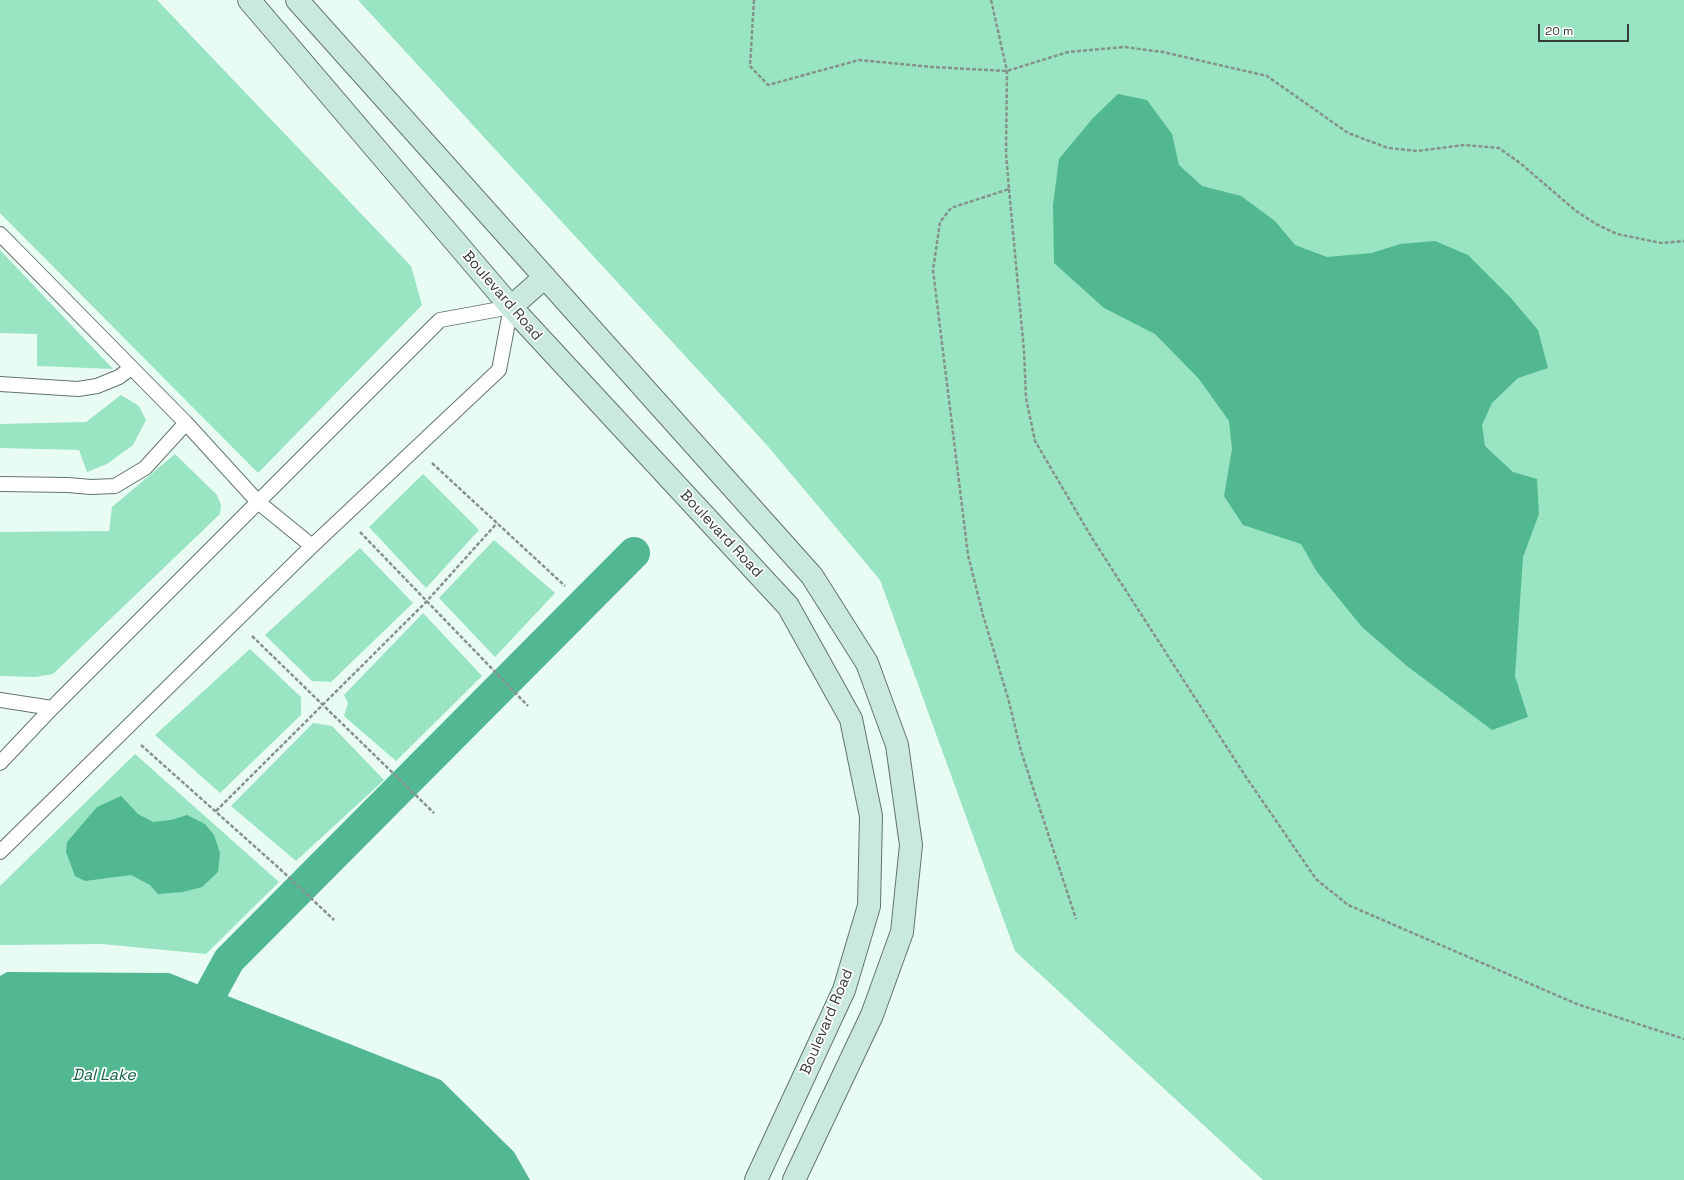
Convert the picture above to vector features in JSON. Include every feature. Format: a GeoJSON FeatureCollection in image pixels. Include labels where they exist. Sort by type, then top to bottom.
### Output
{"type":"FeatureCollection","features":[{"type":"Feature","properties":{"kind":"main road","name":"Boulevard Road"},"geometry":{"type":"LineString","coordinates":[[249,0],[511,307],[788,606],[851,719],[871,816],[869,906],[844,990],[756,1180]]}},
{"type":"Feature","properties":{"kind":"main road"},"geometry":{"type":"LineString","coordinates":[[297,0],[812,576],[867,663],[897,745],[911,845],[902,932],[872,1015],[794,1180]]}},
{"type":"Feature","properties":{"kind":"main road"},"geometry":{"type":"LineString","coordinates":[[511,307],[545,277]]}},
{"type":"Feature","properties":{"kind":"lane"},"geometry":{"type":"LineString","coordinates":[[0,234],[186,423],[258,502],[312,546]]}},
{"type":"Feature","properties":{"kind":"lane"},"geometry":{"type":"LineString","coordinates":[[0,763],[52,708],[440,320],[511,307],[499,370],[312,546],[0,852]]}},
{"type":"Feature","properties":{"kind":"lane"},"geometry":{"type":"LineString","coordinates":[[0,384],[78,389],[97,386],[119,377],[131,368]]}},
{"type":"Feature","properties":{"kind":"lane"},"geometry":{"type":"LineString","coordinates":[[0,484],[68,485],[91,488],[115,486],[145,468],[186,423]]}},
{"type":"Feature","properties":{"kind":"lane"},"geometry":{"type":"LineString","coordinates":[[0,700],[52,708]]}},
{"type":"Feature","properties":{"kind":"path"},"geometry":{"type":"LineString","coordinates":[[754,0],[750,66],[768,85],[859,60],[932,67],[1007,71],[1068,52],[1124,47],[1162,52],[1267,76],[1348,133],[1388,148],[1417,151],[1464,145],[1499,148],[1520,163],[1576,211],[1596,224],[1617,234],[1662,243],[1684,240]]}},
{"type":"Feature","properties":{"kind":"path"},"geometry":{"type":"LineString","coordinates":[[992,0],[1007,71],[1006,153],[1024,351],[1026,398],[1035,441],[1092,538],[1246,777],[1316,879],[1348,905],[1577,1004],[1684,1039]]}},
{"type":"Feature","properties":{"kind":"path"},"geometry":{"type":"LineString","coordinates":[[1009,189],[951,208],[940,222],[933,270],[968,555],[983,615],[1008,698],[1021,751],[1076,919]]}},
{"type":"Feature","properties":{"kind":"path"},"geometry":{"type":"LineString","coordinates":[[416,448],[565,586]]}},
{"type":"Feature","properties":{"kind":"path"},"geometry":{"type":"LineString","coordinates":[[345,515],[426,602],[528,706]]}},
{"type":"Feature","properties":{"kind":"path"},"geometry":{"type":"LineString","coordinates":[[216,811],[426,602],[497,523]]}},
{"type":"Feature","properties":{"kind":"path"},"geometry":{"type":"LineString","coordinates":[[236,620],[434,813]]}},
{"type":"Feature","properties":{"kind":"path"},"geometry":{"type":"LineString","coordinates":[[124,730],[216,811],[334,920]]}},
{"type":"Feature","properties":{"kind":"shaded area"},"geometry":{"type":"Polygon","coordinates":[[[0,0],[157,0],[411,266],[422,305],[258,473],[0,213],[0,0]]]}},
{"type":"Feature","properties":{"kind":"shaded area"},"geometry":{"type":"Polygon","coordinates":[[[358,0],[1684,0],[1684,1180],[1263,1180],[1015,951],[880,580],[766,444],[358,0]]]}},
{"type":"Feature","properties":{"kind":"shaded area"},"geometry":{"type":"Polygon","coordinates":[[[0,250],[113,369],[37,366],[37,334],[0,333],[0,250]]]}},
{"type":"Feature","properties":{"kind":"shaded area"},"geometry":{"type":"Polygon","coordinates":[[[121,395],[139,406],[146,420],[133,445],[107,464],[87,472],[79,450],[0,448],[0,424],[86,422],[121,395]]]}},
{"type":"Feature","properties":{"kind":"shaded area"},"geometry":{"type":"Polygon","coordinates":[[[175,454],[217,495],[221,505],[220,514],[53,674],[35,677],[0,676],[0,532],[109,531],[112,507],[175,454]]]}},
{"type":"Feature","properties":{"kind":"shaded area"},"geometry":{"type":"Polygon","coordinates":[[[423,474],[479,530],[426,588],[369,527],[423,474]]]}},
{"type":"Feature","properties":{"kind":"shaded area"},"geometry":{"type":"Polygon","coordinates":[[[494,540],[555,593],[495,657],[439,598],[494,540]]]}},
{"type":"Feature","properties":{"kind":"shaded area"},"geometry":{"type":"Polygon","coordinates":[[[360,548],[413,603],[331,682],[312,681],[265,635],[360,548]]]}},
{"type":"Feature","properties":{"kind":"shaded area"},"geometry":{"type":"Polygon","coordinates":[[[423,613],[482,676],[396,761],[344,716],[348,703],[344,695],[423,613]]]}},
{"type":"Feature","properties":{"kind":"shaded area"},"geometry":{"type":"Polygon","coordinates":[[[250,649],[301,697],[301,715],[220,793],[155,735],[250,649]]]}},
{"type":"Feature","properties":{"kind":"shaded area"},"geometry":{"type":"Polygon","coordinates":[[[313,723],[332,726],[384,780],[296,861],[231,806],[313,723]]]}},
{"type":"Feature","properties":{"kind":"shaded area"},"geometry":{"type":"Polygon","coordinates":[[[135,754],[279,882],[206,954],[102,944],[0,945],[0,886],[135,754]]]}},
{"type":"Feature","properties":{"kind":"water"},"geometry":{"type":"Polygon","coordinates":[[[1118,94],[1147,100],[1172,134],[1179,165],[1202,186],[1241,196],[1275,221],[1295,245],[1327,257],[1372,253],[1400,244],[1435,241],[1468,255],[1510,297],[1538,330],[1548,368],[1518,378],[1492,403],[1482,425],[1485,446],[1513,472],[1537,479],[1539,514],[1523,557],[1515,676],[1528,717],[1492,730],[1407,666],[1362,627],[1317,572],[1301,544],[1243,525],[1224,496],[1232,449],[1229,421],[1199,379],[1155,334],[1104,308],[1054,263],[1053,205],[1059,159],[1093,118],[1118,94]]]}},
{"type":"Feature","properties":{"kind":"water"},"geometry":{"type":"Polygon","coordinates":[[[121,796],[138,814],[153,822],[171,820],[187,815],[205,824],[214,835],[220,853],[218,872],[202,887],[183,892],[158,894],[150,885],[131,875],[85,881],[75,876],[66,852],[67,842],[97,807],[121,796]]]}},
{"type":"Feature","properties":{"kind":"water","name":"Dal Lake"},"geometry":{"type":"Polygon","coordinates":[[[7,972],[169,973],[441,1080],[514,1152],[530,1180],[0,1180],[0,976],[7,972]]]}},
{"type":"Feature","properties":{"kind":"waterway"},"geometry":{"type":"LineString","coordinates":[[212,991],[229,960],[634,553]]}}]}
